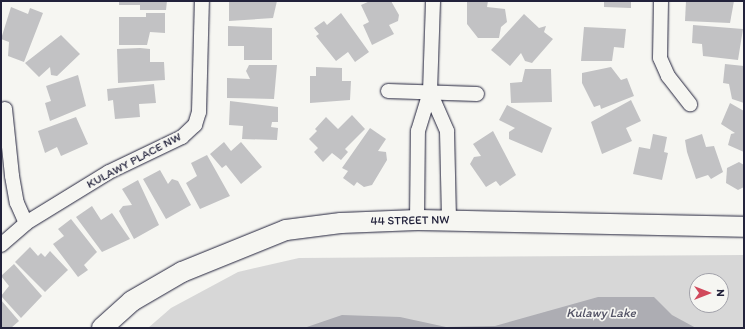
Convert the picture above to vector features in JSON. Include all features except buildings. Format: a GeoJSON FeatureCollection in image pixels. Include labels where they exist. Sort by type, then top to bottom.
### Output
{"type":"FeatureCollection","features":[{"type":"Feature","properties":{"kind":"street","name":"KULAWY PLACE NW"},"geometry":{"type":"LineString","coordinates":[[1,246],[26,223],[109,172],[182,137],[195,125],[199,112],[202,1]]}},
{"type":"Feature","properties":{"kind":"street"},"geometry":{"type":"LineString","coordinates":[[417,220],[418,131],[430,92],[433,1]]}},
{"type":"Feature","properties":{"kind":"street"},"geometry":{"type":"LineString","coordinates":[[661,1],[660,58],[668,76],[690,104]]}},
{"type":"Feature","properties":{"kind":"street"},"geometry":{"type":"LineString","coordinates":[[388,91],[477,94]]}},
{"type":"Feature","properties":{"kind":"street"},"geometry":{"type":"LineString","coordinates":[[430,92],[447,131],[449,220]]}},
{"type":"Feature","properties":{"kind":"street"},"geometry":{"type":"LineString","coordinates":[[5,109],[12,176],[17,203],[26,223]]}},
{"type":"Feature","properties":{"kind":"street","name":"44 STREET NW"},"geometry":{"type":"LineString","coordinates":[[102,328],[132,301],[182,272],[286,230],[341,223],[417,220],[744,227]]}},
{"type":"Feature","properties":{"kind":"shaded area"},"geometry":{"type":"Polygon","coordinates":[[[744,255],[744,328],[148,328],[171,308],[238,272],[299,258],[744,255]]]}},
{"type":"Feature","properties":{"kind":"water","name":"Kulawy Lake"},"geometry":{"type":"Polygon","coordinates":[[[598,297],[654,297],[672,315],[696,328],[304,328],[342,315],[400,317],[446,327],[495,326],[598,297]]]}}]}
